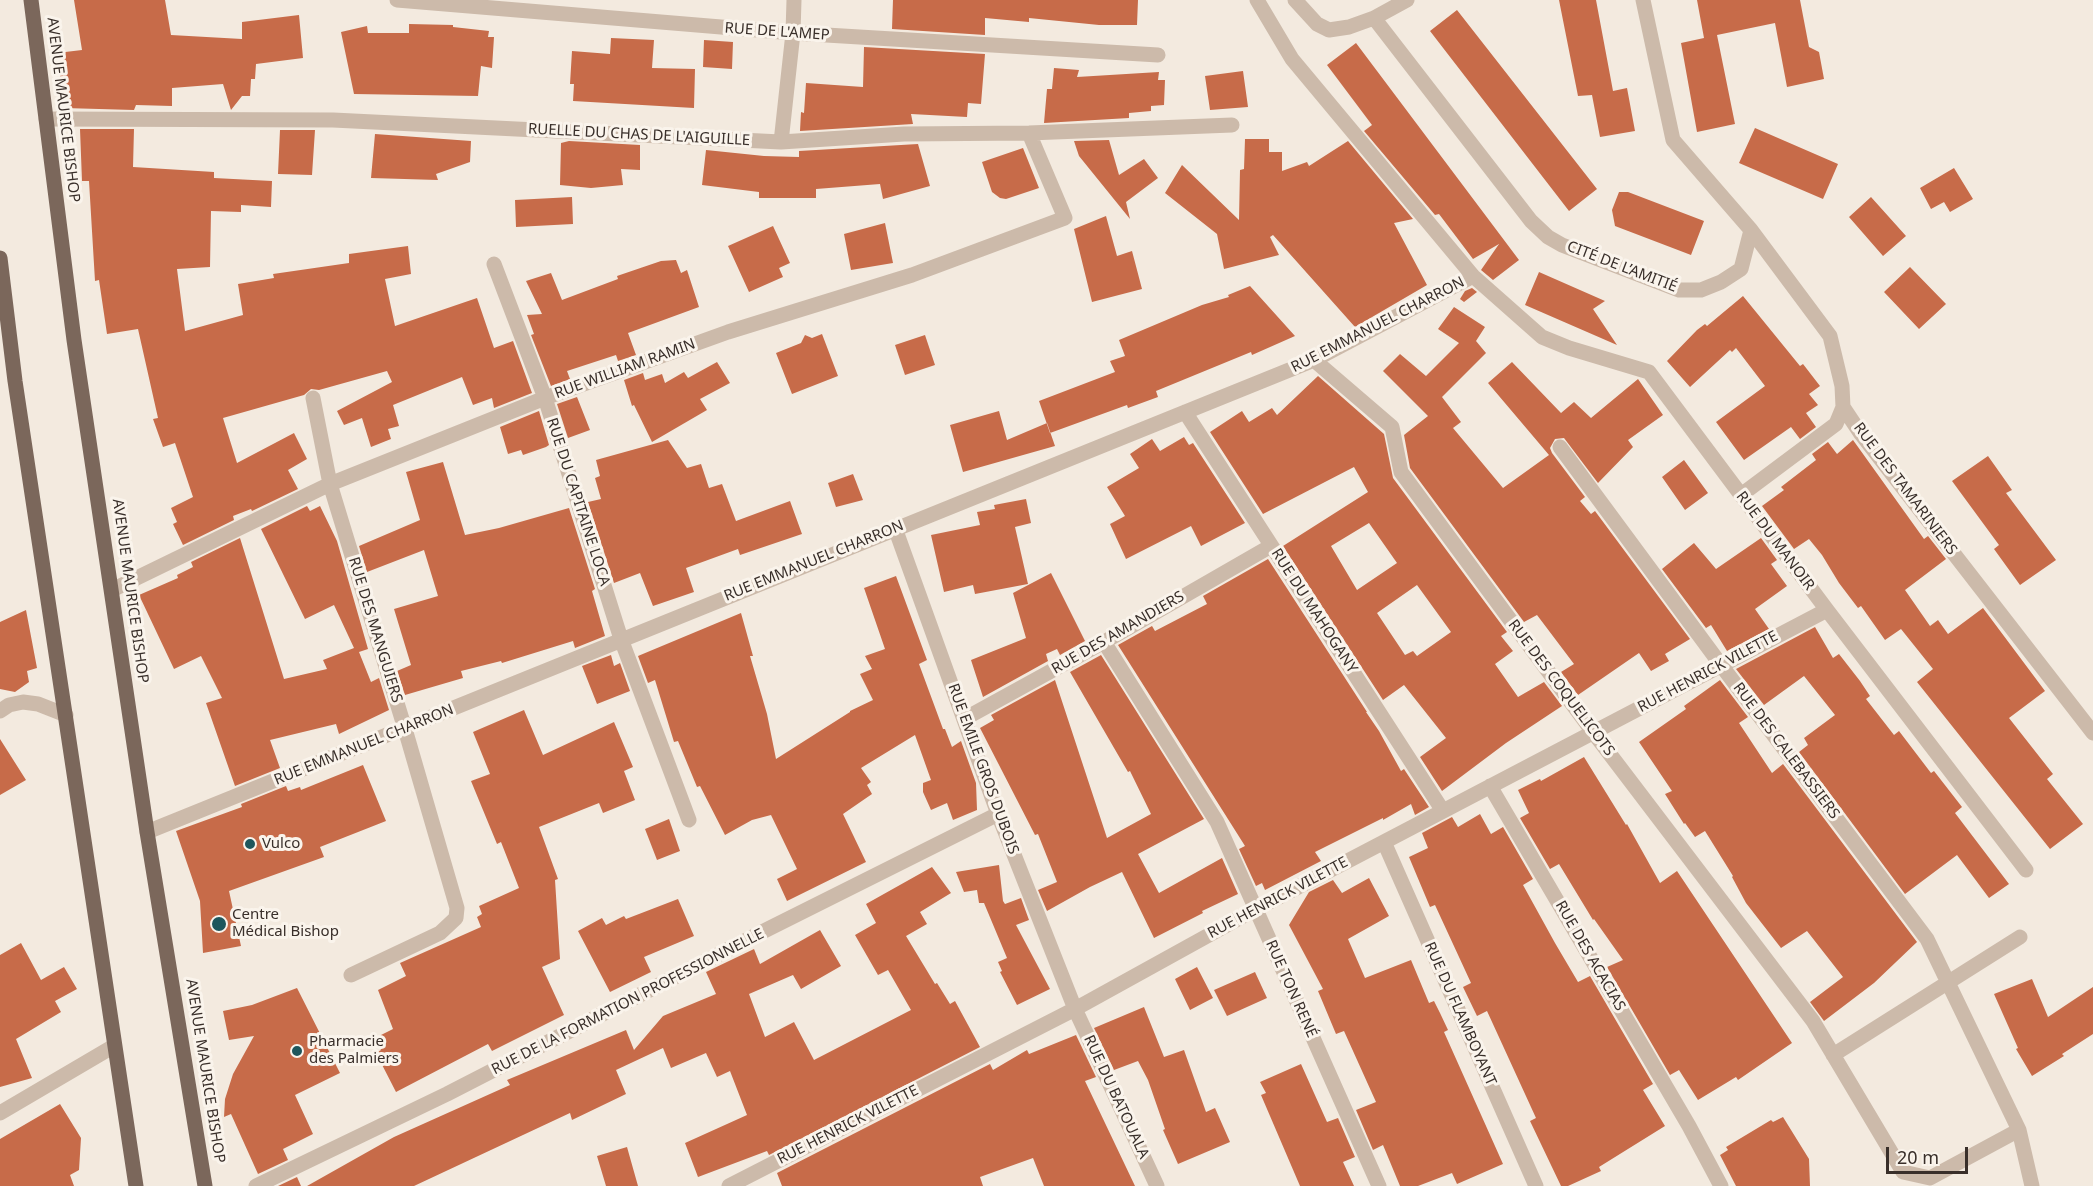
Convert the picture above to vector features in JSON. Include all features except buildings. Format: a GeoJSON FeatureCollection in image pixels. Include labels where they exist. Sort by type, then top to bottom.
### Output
{"type":"FeatureCollection","features":[{"type":"Feature","properties":{"kind":"main road","name":"AVENUE MAURICE BISHOP"},"geometry":{"type":"LineString","coordinates":[[31,0],[74,340],[147,832],[205,1186]]}},
{"type":"Feature","properties":{"kind":"main road"},"geometry":{"type":"LineString","coordinates":[[0,258],[15,381],[136,1186]]}},
{"type":"Feature","properties":{"kind":"street","name":"RUE DE L'AMEP"},"geometry":{"type":"LineString","coordinates":[[397,0],[793,33],[1158,55]]}},
{"type":"Feature","properties":{"kind":"street"},"geometry":{"type":"LineString","coordinates":[[781,142],[793,33],[794,0]]}},
{"type":"Feature","properties":{"kind":"street"},"geometry":{"type":"LineString","coordinates":[[1257,0],[1292,59],[1473,276]]}},
{"type":"Feature","properties":{"kind":"street"},"geometry":{"type":"LineString","coordinates":[[1295,0],[1317,24],[1329,30],[1349,27],[1374,18],[1407,0]]}},
{"type":"Feature","properties":{"kind":"street"},"geometry":{"type":"LineString","coordinates":[[1643,0],[1673,140],[1751,230]]}},
{"type":"Feature","properties":{"kind":"street","name":"CITÉ DE L’AMITIÉ"},"geometry":{"type":"LineString","coordinates":[[1374,18],[1531,221],[1548,237],[1679,290],[1701,290],[1721,282],[1741,269],[1751,230]]}},
{"type":"Feature","properties":{"kind":"street","name":"RUELLE DU CHAS DE L'AIGUILLE"},"geometry":{"type":"LineString","coordinates":[[46,119],[333,120],[781,142],[904,134],[1029,133],[1232,125]]}},
{"type":"Feature","properties":{"kind":"street","name":"RUE WILLIAM RAMIN"},"geometry":{"type":"LineString","coordinates":[[112,590],[330,484],[545,398],[728,332],[912,275],[1065,218],[1029,133]]}},
{"type":"Feature","properties":{"kind":"street","name":"RUE DES TAMARINIERS"},"geometry":{"type":"LineString","coordinates":[[1751,230],[1830,336],[1842,386],[1843,407],[1868,443],[2093,733]]}},
{"type":"Feature","properties":{"kind":"street","name":"RUE DU CAPITAINE LOCA"},"geometry":{"type":"LineString","coordinates":[[494,264],[545,398],[621,639],[689,820]]}},
{"type":"Feature","properties":{"kind":"street","name":"RUE EMMANUEL CHARRON"},"geometry":{"type":"LineString","coordinates":[[147,832],[1314,360],[1473,276]]}},
{"type":"Feature","properties":{"kind":"street","name":"RUE DU MANOIR"},"geometry":{"type":"LineString","coordinates":[[1473,276],[1542,337],[1569,348],[1648,372],[2026,870]]}},
{"type":"Feature","properties":{"kind":"street","name":"RUE DES COQUELICOTS"},"geometry":{"type":"LineString","coordinates":[[1314,360],[1392,427],[1401,472],[1593,732],[1813,1021],[1903,1172],[1930,1178],[2019,1130]]}},
{"type":"Feature","properties":{"kind":"street","name":"RUE DES MANGUIERS"},"geometry":{"type":"LineString","coordinates":[[313,398],[330,484],[457,908],[456,918],[440,933],[351,975]]}},
{"type":"Feature","properties":{"kind":"street"},"geometry":{"type":"LineString","coordinates":[[1741,495],[1836,424],[1843,407]]}},
{"type":"Feature","properties":{"kind":"street","name":"RUE DU MAHOGANY"},"geometry":{"type":"LineString","coordinates":[[1185,412],[1443,811]]}},
{"type":"Feature","properties":{"kind":"street","name":"RUE DES CALEBASSIERS"},"geometry":{"type":"LineString","coordinates":[[1560,447],[1927,939],[2019,1130],[2032,1186]]}},
{"type":"Feature","properties":{"kind":"street","name":"RUE EMILE GROS DUBOIS"},"geometry":{"type":"LineString","coordinates":[[895,528],[998,814],[1075,1009]]}},
{"type":"Feature","properties":{"kind":"street","name":"RUE DES AMANDIERS"},"geometry":{"type":"LineString","coordinates":[[964,719],[1271,546]]}},
{"type":"Feature","properties":{"kind":"street","name":"RUE HENRICK VILETTE"},"geometry":{"type":"LineString","coordinates":[[729,1186],[1075,1009],[1256,909],[1827,609]]}},
{"type":"Feature","properties":{"kind":"street","name":"RUE TON RENÉ"},"geometry":{"type":"LineString","coordinates":[[1104,642],[1217,822],[1379,1186]]}},
{"type":"Feature","properties":{"kind":"street"},"geometry":{"type":"LineString","coordinates":[[0,711],[9,705],[23,702],[38,704],[66,715]]}},
{"type":"Feature","properties":{"kind":"street","name":"RUE DES ACACIAS"},"geometry":{"type":"LineString","coordinates":[[1490,786],[1689,1126],[1721,1186]]}},
{"type":"Feature","properties":{"kind":"street","name":"RUE DE LA FORMATION PROFESSIONNELLE"},"geometry":{"type":"LineString","coordinates":[[256,1186],[447,1094],[998,814]]}},
{"type":"Feature","properties":{"kind":"street","name":"RUE DU FLAMBOYANT"},"geometry":{"type":"LineString","coordinates":[[1384,842],[1536,1186]]}},
{"type":"Feature","properties":{"kind":"street"},"geometry":{"type":"LineString","coordinates":[[1833,1055],[2020,937]]}},
{"type":"Feature","properties":{"kind":"street","name":"RUE DU BATOUALA"},"geometry":{"type":"LineString","coordinates":[[1075,1009],[1156,1186]]}},
{"type":"Feature","properties":{"kind":"street"},"geometry":{"type":"LineString","coordinates":[[0,1113],[114,1046]]}},
{"type":"Feature","properties":{"kind":"place","name":"Vulco"},"geometry":{"type":"Point","coordinates":[250,844]}},
{"type":"Feature","properties":{"kind":"place","name":"Centre Médical Bishop"},"geometry":{"type":"Point","coordinates":[219,924]}},
{"type":"Feature","properties":{"kind":"place","name":"Pharmacie des Palmiers"},"geometry":{"type":"Point","coordinates":[297,1051]}}]}
